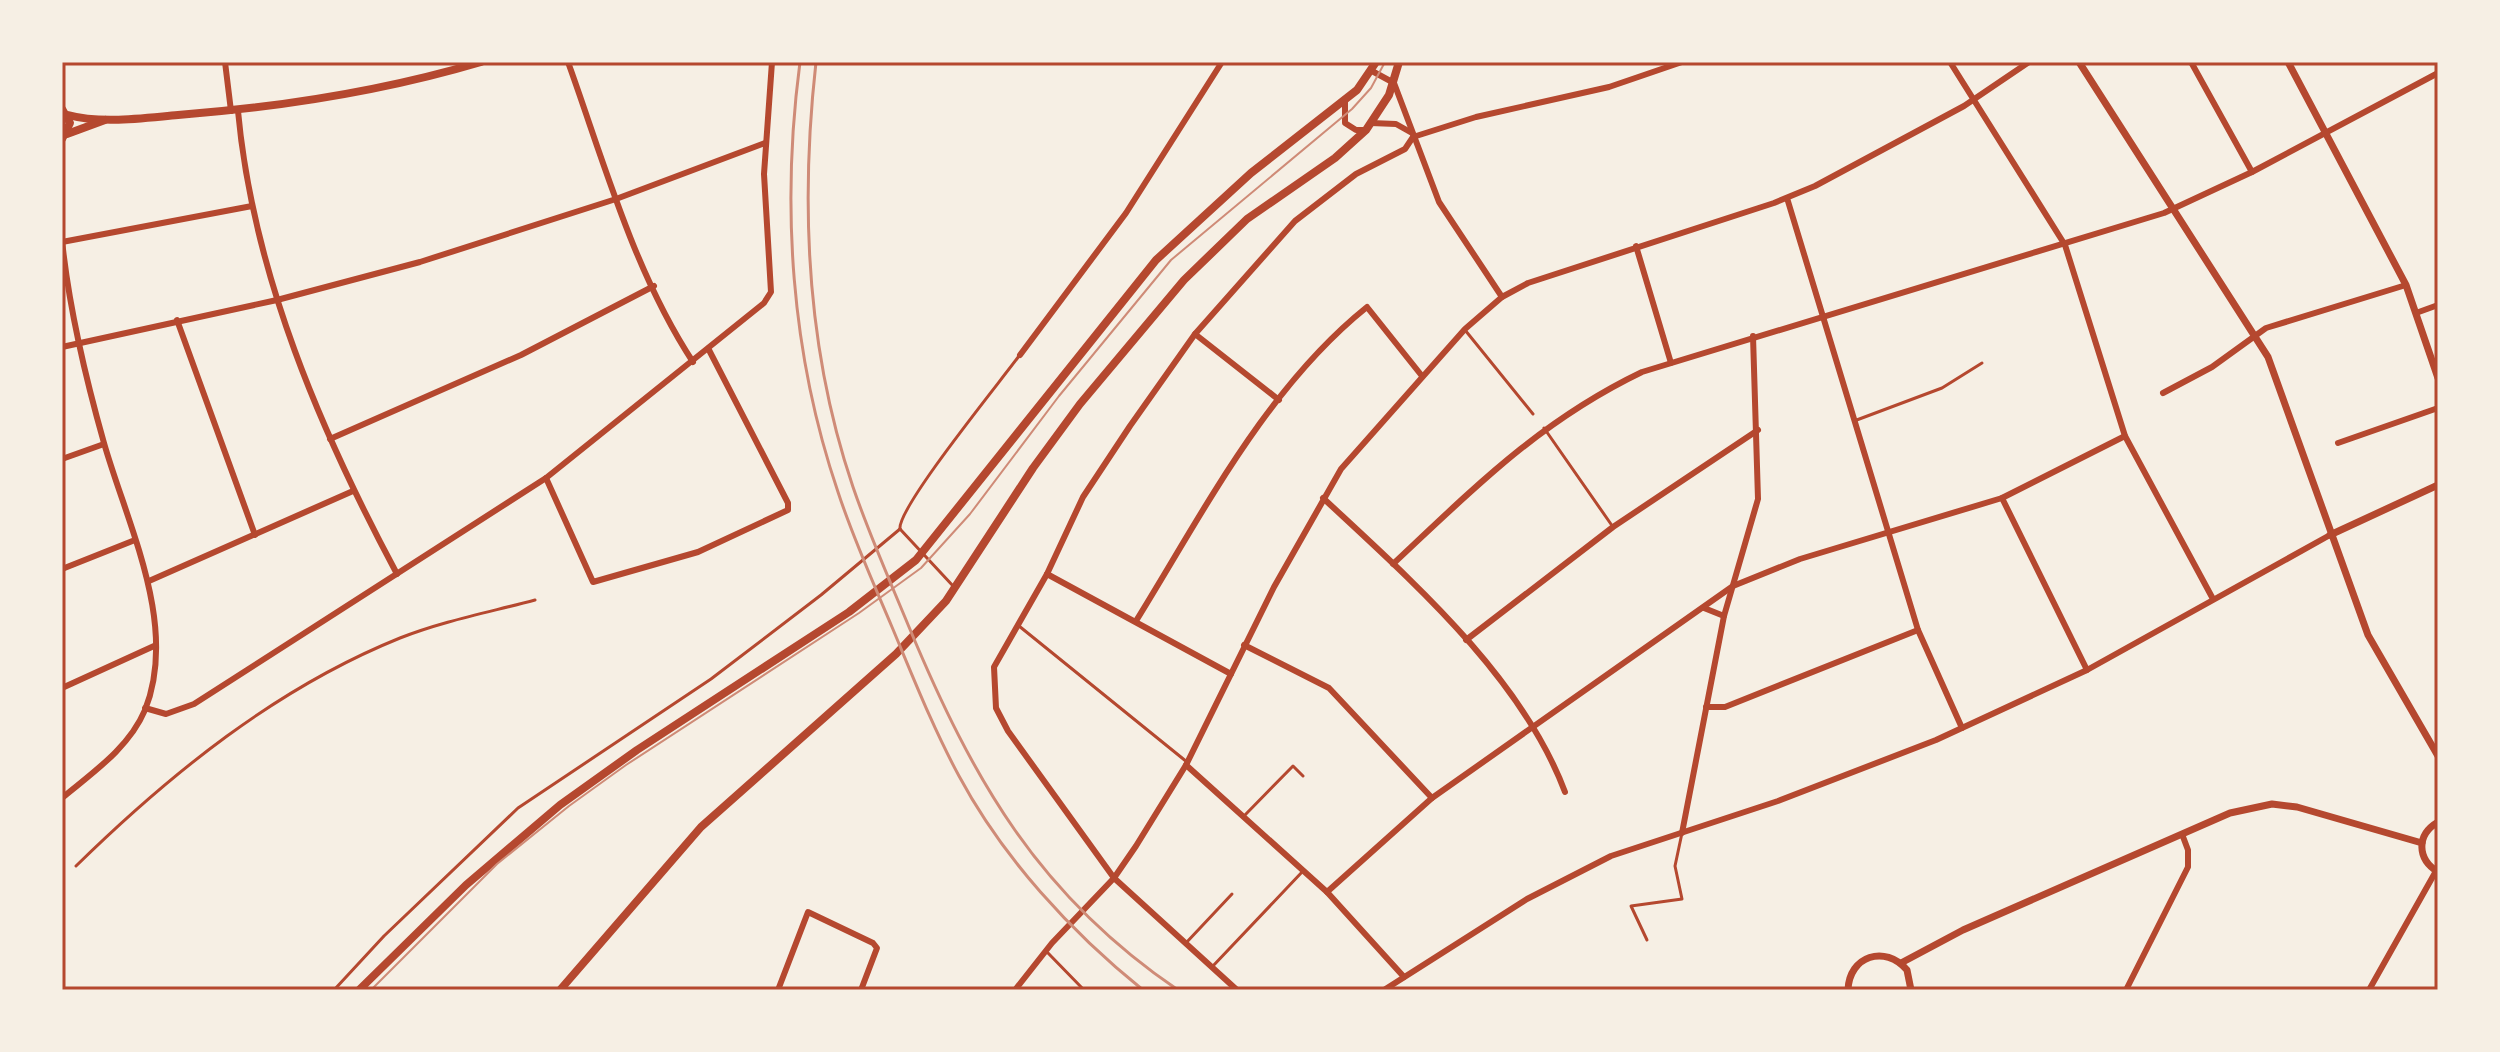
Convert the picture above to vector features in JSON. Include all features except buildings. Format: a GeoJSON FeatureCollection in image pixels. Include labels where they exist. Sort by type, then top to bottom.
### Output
{"type":"FeatureCollection","features":[{"type":"Feature","properties":{"kind":"main road"},"geometry":{"type":"LineString","coordinates":[[105,120],[64,136],[65,112],[105,120],[234,111],[346,97],[481,62]]}},
{"type":"Feature","properties":{"kind":"main road"},"geometry":{"type":"LineString","coordinates":[[560,990],[701,827],[896,654],[956,589],[1033,468],[1080,404],[1184,280],[1247,219],[1335,158],[1369,126],[1394,83],[1399,62]]}},
{"type":"Feature","properties":{"kind":"main road"},"geometry":{"type":"LineString","coordinates":[[359,990],[466,885],[569,797],[849,612],[916,560],[1156,260],[1251,173],[1345,99],[1374,66]]}},
{"type":"Feature","properties":{"kind":"street"},"geometry":{"type":"LineString","coordinates":[[225,62],[252,206],[277,300],[330,439],[353,491],[397,574]]}},
{"type":"Feature","properties":{"kind":"street"},"geometry":{"type":"LineString","coordinates":[[568,62],[616,199],[654,286],[693,362]]}},
{"type":"Feature","properties":{"kind":"street"},"geometry":{"type":"LineString","coordinates":[[145,708],[166,714],[194,704],[546,478],[764,303],[771,292],[765,143],[772,62]]}},
{"type":"Feature","properties":{"kind":"street"},"geometry":{"type":"LineString","coordinates":[[1237,990],[1114,878],[1028,762],[996,708],[994,667],[1015,624],[1047,574],[1083,497],[1195,334],[1295,221],[1356,174],[1405,149],[1413,135],[1476,117],[1577,96],[1682,62]]}},
{"type":"Feature","properties":{"kind":"street"},"geometry":{"type":"LineString","coordinates":[[1950,62],[2065,245],[2125,436],[2213,599]]}},
{"type":"Feature","properties":{"kind":"street"},"geometry":{"type":"LineString","coordinates":[[1015,990],[1052,943],[1114,878],[1187,763],[1244,645],[1341,469],[1465,329],[1502,297],[1528,283],[1787,198],[1891,148],[1973,100],[2029,62]]}},
{"type":"Feature","properties":{"kind":"street"},"geometry":{"type":"LineString","coordinates":[[2079,62],[2268,357],[2368,635],[2438,756]]}},
{"type":"Feature","properties":{"kind":"street"},"geometry":{"type":"LineString","coordinates":[[2191,62],[2252,172]]}},
{"type":"Feature","properties":{"kind":"street"},"geometry":{"type":"LineString","coordinates":[[2288,62],[2406,285],[2438,378]]}},
{"type":"Feature","properties":{"kind":"street"},"geometry":{"type":"LineString","coordinates":[[1020,355],[1126,213],[1221,63]]}},
{"type":"Feature","properties":{"kind":"street"},"geometry":{"type":"LineString","coordinates":[[1374,66],[1394,83],[1439,202],[1502,297]]}},
{"type":"Feature","properties":{"kind":"street"},"geometry":{"type":"LineString","coordinates":[[1393,564],[1544,428],[1605,390],[1671,363],[1753,336],[1824,318],[2065,245],[2171,209],[2252,172],[2438,73]]}},
{"type":"Feature","properties":{"kind":"street"},"geometry":{"type":"LineString","coordinates":[[1345,99],[1345,123],[1356,130],[1396,124],[1413,135]]}},
{"type":"Feature","properties":{"kind":"street"},"geometry":{"type":"LineString","coordinates":[[62,347],[277,300],[420,262],[616,199],[765,143]]}},
{"type":"Feature","properties":{"kind":"street"},"geometry":{"type":"LineString","coordinates":[[1787,198],[1918,630],[1962,728]]}},
{"type":"Feature","properties":{"kind":"street"},"geometry":{"type":"LineString","coordinates":[[62,798],[124,743],[145,708],[154,646],[149,581],[104,444],[78,343],[62,241],[252,206]]}},
{"type":"Feature","properties":{"kind":"street"},"geometry":{"type":"LineString","coordinates":[[1636,246],[1671,363]]}},
{"type":"Feature","properties":{"kind":"street"},"geometry":{"type":"LineString","coordinates":[[2163,393],[2212,367],[2266,328],[2406,285]]}},
{"type":"Feature","properties":{"kind":"street"},"geometry":{"type":"LineString","coordinates":[[330,439],[521,355],[654,286]]}},
{"type":"Feature","properties":{"kind":"street"},"geometry":{"type":"LineString","coordinates":[[2416,313],[2438,305]]}},
{"type":"Feature","properties":{"kind":"street"},"geometry":{"type":"LineString","coordinates":[[1136,621],[1247,443],[1279,400],[1347,324],[1367,307],[1422,376]]}},
{"type":"Feature","properties":{"kind":"street"},"geometry":{"type":"LineString","coordinates":[[177,320],[255,535]]}},
{"type":"Feature","properties":{"kind":"street"},"geometry":{"type":"LineString","coordinates":[[1195,334],[1279,400]]}},
{"type":"Feature","properties":{"kind":"street"},"geometry":{"type":"LineString","coordinates":[[1682,833],[1724,616],[1758,499],[1753,336]]}},
{"type":"Feature","properties":{"kind":"street"},"geometry":{"type":"LineString","coordinates":[[546,478],[593,582],[698,552],[788,510],[788,503],[709,350]]}},
{"type":"Feature","properties":{"kind":"street"},"geometry":{"type":"LineString","coordinates":[[2338,443],[2438,408]]}},
{"type":"Feature","properties":{"kind":"street"},"geometry":{"type":"LineString","coordinates":[[1466,640],[1613,527],[1758,430]]}},
{"type":"Feature","properties":{"kind":"street"},"geometry":{"type":"LineString","coordinates":[[1327,892],[1432,798],[1733,586],[1800,559],[2002,498],[2125,436]]}},
{"type":"Feature","properties":{"kind":"street"},"geometry":{"type":"LineString","coordinates":[[62,459],[104,444]]}},
{"type":"Feature","properties":{"kind":"street"},"geometry":{"type":"LineString","coordinates":[[1384,990],[1566,878],[1611,856],[1819,786],[1962,728],[2087,670],[2330,535],[2438,485]]}},
{"type":"Feature","properties":{"kind":"street"},"geometry":{"type":"LineString","coordinates":[[149,581],[353,491]]}},
{"type":"Feature","properties":{"kind":"street"},"geometry":{"type":"LineString","coordinates":[[1323,498],[1393,564],[1466,640],[1533,726],[1565,792]]}},
{"type":"Feature","properties":{"kind":"street"},"geometry":{"type":"LineString","coordinates":[[2002,498],[2087,670]]}},
{"type":"Feature","properties":{"kind":"street"},"geometry":{"type":"LineString","coordinates":[[62,569],[135,540]]}},
{"type":"Feature","properties":{"kind":"street"},"geometry":{"type":"LineString","coordinates":[[1047,574],[1231,674]]}},
{"type":"Feature","properties":{"kind":"street"},"geometry":{"type":"LineString","coordinates":[[1704,608],[1724,616]]}},
{"type":"Feature","properties":{"kind":"street"},"geometry":{"type":"LineString","coordinates":[[1706,707],[1725,707],[1918,630]]}},
{"type":"Feature","properties":{"kind":"street"},"geometry":{"type":"LineString","coordinates":[[1244,645],[1329,688],[1432,798]]}},
{"type":"Feature","properties":{"kind":"street"},"geometry":{"type":"LineString","coordinates":[[62,688],[154,646]]}},
{"type":"Feature","properties":{"kind":"street"},"geometry":{"type":"LineString","coordinates":[[1187,763],[1327,892],[1404,977]]}},
{"type":"Feature","properties":{"kind":"street"},"geometry":{"type":"LineString","coordinates":[[1901,963],[1963,930],[2230,813],[2272,804],[2297,807],[2422,843]]}},
{"type":"Feature","properties":{"kind":"street"},"geometry":{"type":"LineString","coordinates":[[2369,990],[2437,872],[2424,859],[2422,843],[2427,830],[2438,822]]}},
{"type":"Feature","properties":{"kind":"street"},"geometry":{"type":"LineString","coordinates":[[2126,990],[2188,867],[2188,850],[2182,834]]}},
{"type":"Feature","properties":{"kind":"street"},"geometry":{"type":"LineString","coordinates":[[778,990],[808,912],[873,943],[877,948],[861,990]]}},
{"type":"Feature","properties":{"kind":"street"},"geometry":{"type":"LineString","coordinates":[[1848,990],[1851,973],[1865,958],[1884,955],[1901,963],[1910,978],[1911,990]]}},
{"type":"Feature","properties":{"kind":"lane"},"geometry":{"type":"LineString","coordinates":[[1465,329],[1533,414]]}},
{"type":"Feature","properties":{"kind":"lane"},"geometry":{"type":"LineString","coordinates":[[900,529],[900,518],[1020,355]]}},
{"type":"Feature","properties":{"kind":"lane"},"geometry":{"type":"LineString","coordinates":[[1854,421],[1942,388],[1982,363]]}},
{"type":"Feature","properties":{"kind":"lane"},"geometry":{"type":"LineString","coordinates":[[1544,428],[1613,527]]}},
{"type":"Feature","properties":{"kind":"lane"},"geometry":{"type":"LineString","coordinates":[[900,529],[956,589]]}},
{"type":"Feature","properties":{"kind":"lane"},"geometry":{"type":"LineString","coordinates":[[334,990],[384,936],[518,808],[711,679],[821,595],[900,529]]}},
{"type":"Feature","properties":{"kind":"lane"},"geometry":{"type":"LineString","coordinates":[[76,866],[189,763],[252,719],[335,669],[418,631],[535,600]]}},
{"type":"Feature","properties":{"kind":"lane"},"geometry":{"type":"LineString","coordinates":[[1015,624],[1187,763]]}},
{"type":"Feature","properties":{"kind":"lane"},"geometry":{"type":"LineString","coordinates":[[1244,816],[1293,766],[1303,776]]}},
{"type":"Feature","properties":{"kind":"lane"},"geometry":{"type":"LineString","coordinates":[[1647,940],[1631,906],[1682,899],[1675,866],[1682,833]]}},
{"type":"Feature","properties":{"kind":"lane"},"geometry":{"type":"LineString","coordinates":[[1212,967],[1303,871]]}},
{"type":"Feature","properties":{"kind":"lane"},"geometry":{"type":"LineString","coordinates":[[1185,944],[1232,894]]}},
{"type":"Feature","properties":{"kind":"lane"},"geometry":{"type":"LineString","coordinates":[[1046,950],[1084,990]]}},
{"type":"Feature","properties":{"kind":"tram line"},"geometry":{"type":"LineString","coordinates":[[371,990],[497,864],[569,806],[626,765],[859,613],[921,568],[970,514],[1059,396],[1171,260],[1352,109],[1371,88],[1385,62]]}},
{"type":"Feature","properties":{"kind":"railway"},"geometry":{"type":"LineString","coordinates":[[800,62],[791,171],[794,279],[800,333],[822,440],[850,526],[932,721],[977,806],[996,836],[1040,892],[1090,944],[1143,990]]}},
{"type":"Feature","properties":{"kind":"railway"},"geometry":{"type":"LineString","coordinates":[[816,62],[808,169],[808,223],[816,330],[837,435],[866,522],[958,735],[1015,830],[1048,874],[1086,915],[1178,990]]}}]}
